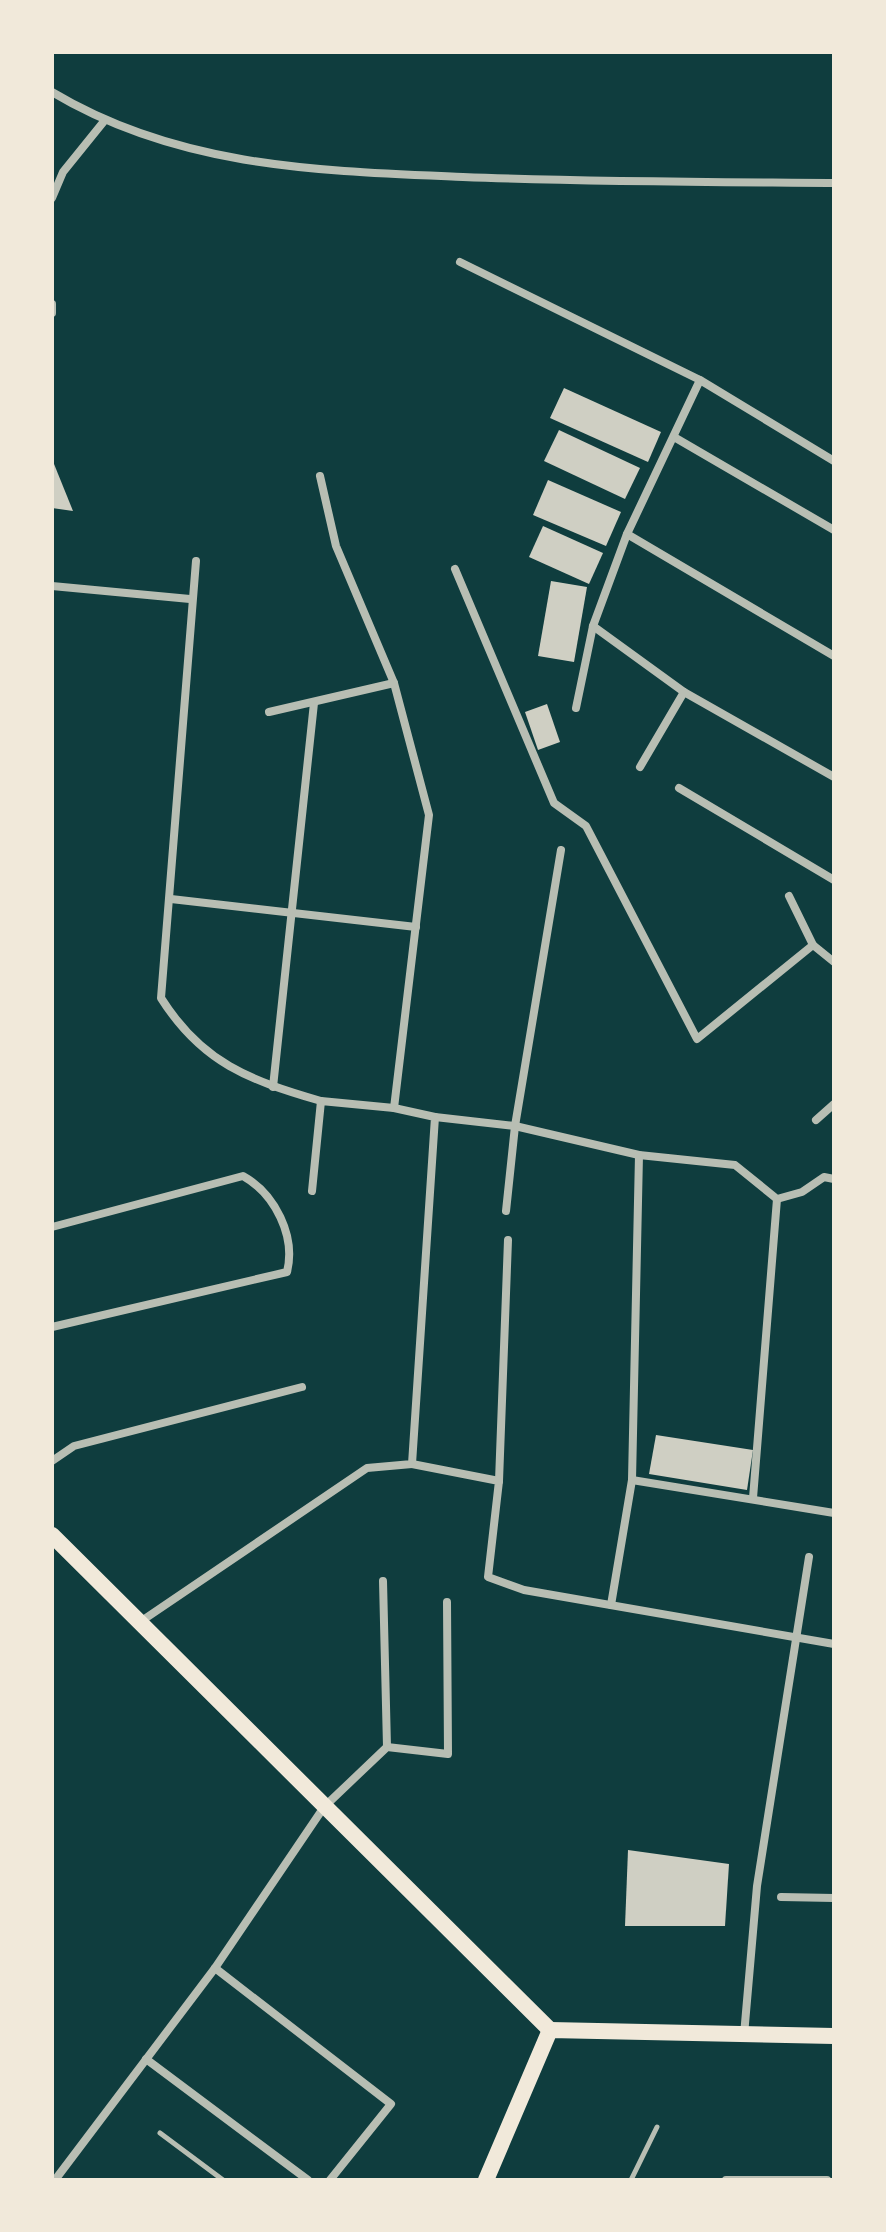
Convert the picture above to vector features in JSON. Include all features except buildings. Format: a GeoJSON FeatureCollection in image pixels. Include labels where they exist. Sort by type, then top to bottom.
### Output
{"type":"FeatureCollection","features":[{"type":"Feature","properties":{"kind":"main road"},"geometry":{"type":"LineString","coordinates":[[54,1542],[140,1622],[550,2030],[834,2036]]}},
{"type":"Feature","properties":{"kind":"main road"},"geometry":{"type":"LineString","coordinates":[[486,2180],[550,2030]]}},
{"type":"Feature","properties":{"kind":"street"},"geometry":{"type":"LineString","coordinates":[[52,92],[105,120],[198,153],[312,170],[588,182],[834,183]]}},
{"type":"Feature","properties":{"kind":"street"},"geometry":{"type":"LineString","coordinates":[[52,198],[63,172],[105,120]]}},
{"type":"Feature","properties":{"kind":"street"},"geometry":{"type":"LineString","coordinates":[[460,262],[700,380],[834,461]]}},
{"type":"Feature","properties":{"kind":"street"},"geometry":{"type":"LineString","coordinates":[[52,304],[52,313]]}},
{"type":"Feature","properties":{"kind":"street"},"geometry":{"type":"LineString","coordinates":[[576,708],[593,626],[627,534],[700,380]]}},
{"type":"Feature","properties":{"kind":"street"},"geometry":{"type":"LineString","coordinates":[[674,437],[834,530]]}},
{"type":"Feature","properties":{"kind":"street"},"geometry":{"type":"LineString","coordinates":[[320,476],[336,546],[394,683],[429,815],[394,1108]]}},
{"type":"Feature","properties":{"kind":"street"},"geometry":{"type":"LineString","coordinates":[[627,534],[834,656]]}},
{"type":"Feature","properties":{"kind":"street"},"geometry":{"type":"LineString","coordinates":[[196,561],[190,599],[171,899],[161,998],[183,1032],[227,1065],[273,1087],[321,1101],[515,1126],[639,1155],[735,1165],[777,1199]]}},
{"type":"Feature","properties":{"kind":"street"},"geometry":{"type":"LineString","coordinates":[[455,569],[554,803],[586,826],[697,1039],[813,945]]}},
{"type":"Feature","properties":{"kind":"street"},"geometry":{"type":"LineString","coordinates":[[52,586],[190,599]]}},
{"type":"Feature","properties":{"kind":"street"},"geometry":{"type":"LineString","coordinates":[[593,626],[684,692],[834,777]]}},
{"type":"Feature","properties":{"kind":"street"},"geometry":{"type":"LineString","coordinates":[[269,712],[394,683]]}},
{"type":"Feature","properties":{"kind":"street"},"geometry":{"type":"LineString","coordinates":[[640,767],[684,692]]}},
{"type":"Feature","properties":{"kind":"street"},"geometry":{"type":"LineString","coordinates":[[273,1087],[314,703]]}},
{"type":"Feature","properties":{"kind":"street"},"geometry":{"type":"LineString","coordinates":[[679,788],[834,880]]}},
{"type":"Feature","properties":{"kind":"street"},"geometry":{"type":"LineString","coordinates":[[506,1211],[515,1126],[561,850]]}},
{"type":"Feature","properties":{"kind":"street"},"geometry":{"type":"LineString","coordinates":[[789,896],[813,945],[834,962]]}},
{"type":"Feature","properties":{"kind":"street"},"geometry":{"type":"LineString","coordinates":[[171,899],[290,916],[416,927]]}},
{"type":"Feature","properties":{"kind":"street"},"geometry":{"type":"LineString","coordinates":[[312,1191],[321,1101]]}},
{"type":"Feature","properties":{"kind":"street"},"geometry":{"type":"LineString","coordinates":[[816,1120],[834,1104]]}},
{"type":"Feature","properties":{"kind":"street"},"geometry":{"type":"LineString","coordinates":[[412,1464],[435,1117]]}},
{"type":"Feature","properties":{"kind":"street"},"geometry":{"type":"LineString","coordinates":[[611,1605],[632,1480],[639,1155]]}},
{"type":"Feature","properties":{"kind":"street"},"geometry":{"type":"LineString","coordinates":[[52,1227],[243,1176],[262,1186],[276,1207],[292,1254],[287,1272],[52,1327]]}},
{"type":"Feature","properties":{"kind":"street"},"geometry":{"type":"LineString","coordinates":[[777,1199],[802,1192],[824,1177],[834,1179]]}},
{"type":"Feature","properties":{"kind":"street"},"geometry":{"type":"LineString","coordinates":[[753,1498],[777,1199]]}},
{"type":"Feature","properties":{"kind":"street"},"geometry":{"type":"LineString","coordinates":[[508,1240],[499,1481],[488,1577],[524,1590],[834,1644]]}},
{"type":"Feature","properties":{"kind":"street"},"geometry":{"type":"LineString","coordinates":[[52,1461],[74,1446],[302,1387]]}},
{"type":"Feature","properties":{"kind":"street"},"geometry":{"type":"LineString","coordinates":[[140,1622],[367,1468],[412,1464],[499,1481]]}},
{"type":"Feature","properties":{"kind":"street"},"geometry":{"type":"LineString","coordinates":[[632,1480],[834,1513]]}},
{"type":"Feature","properties":{"kind":"street"},"geometry":{"type":"LineString","coordinates":[[744,2036],[757,1886],[809,1557]]}},
{"type":"Feature","properties":{"kind":"street"},"geometry":{"type":"LineString","coordinates":[[55,2180],[215,1968],[324,1807],[387,1747],[383,1581]]}},
{"type":"Feature","properties":{"kind":"street"},"geometry":{"type":"LineString","coordinates":[[387,1747],[448,1754],[447,1602]]}},
{"type":"Feature","properties":{"kind":"street"},"geometry":{"type":"LineString","coordinates":[[781,1897],[834,1898]]}},
{"type":"Feature","properties":{"kind":"street"},"geometry":{"type":"LineString","coordinates":[[215,1968],[391,2104],[330,2180]]}},
{"type":"Feature","properties":{"kind":"street"},"geometry":{"type":"LineString","coordinates":[[146,2059],[308,2180]]}},
{"type":"Feature","properties":{"kind":"street"},"geometry":{"type":"LineString","coordinates":[[726,2180],[827,2180]]}},
{"type":"Feature","properties":{"kind":"lane"},"geometry":{"type":"LineString","coordinates":[[631,2180],[657,2127]]}},
{"type":"Feature","properties":{"kind":"lane"},"geometry":{"type":"LineString","coordinates":[[160,2133],[223,2180]]}}]}
